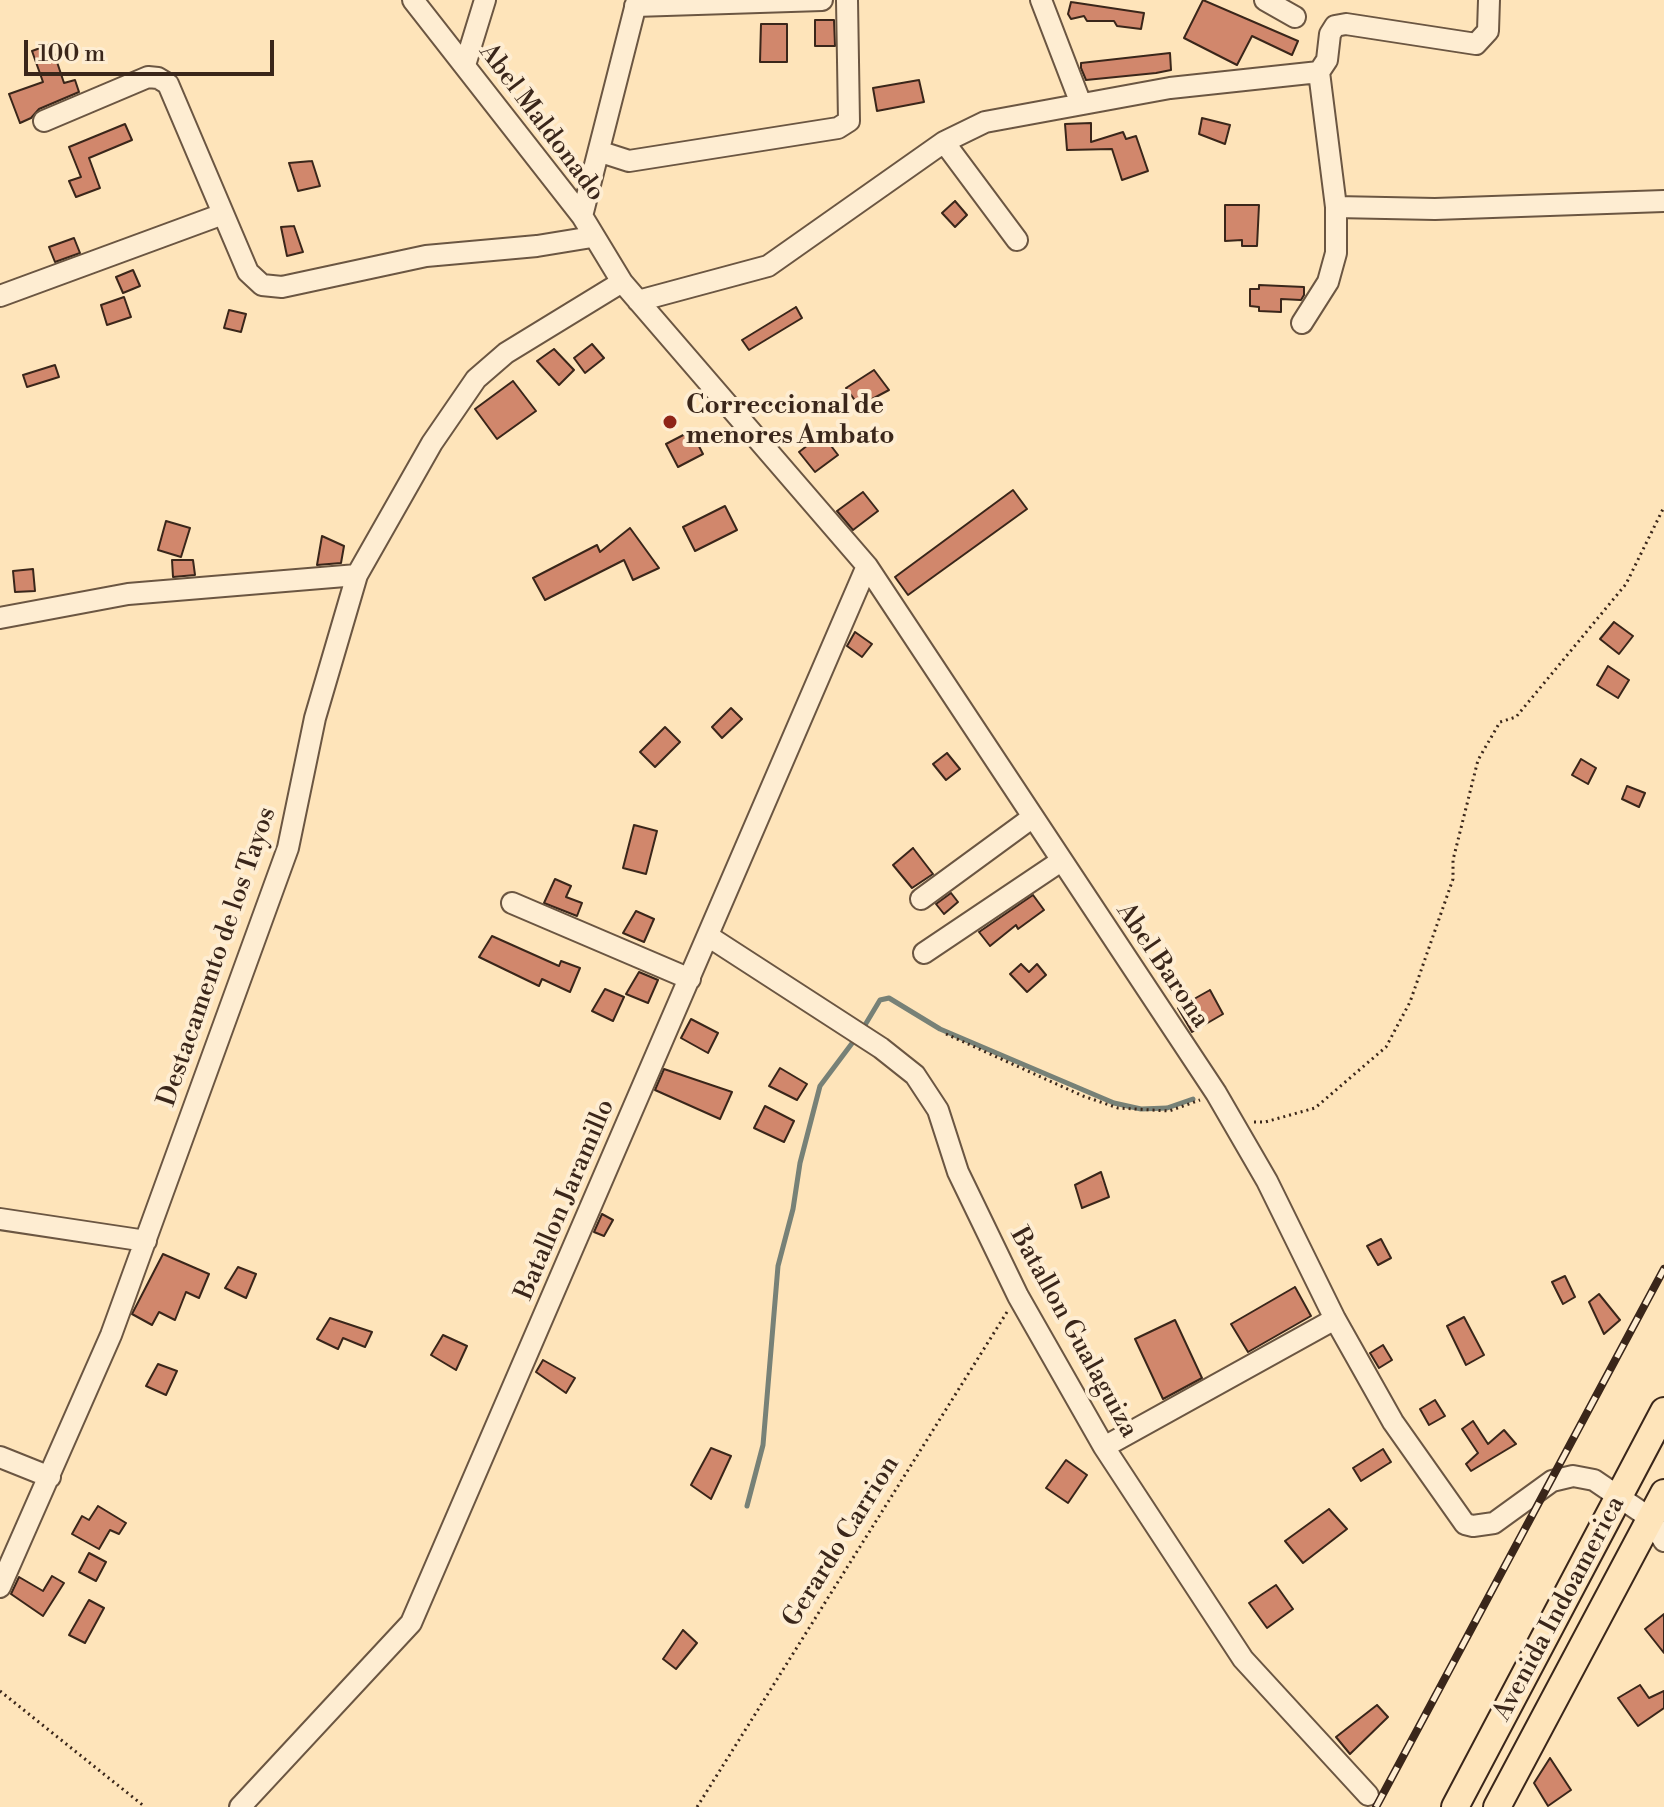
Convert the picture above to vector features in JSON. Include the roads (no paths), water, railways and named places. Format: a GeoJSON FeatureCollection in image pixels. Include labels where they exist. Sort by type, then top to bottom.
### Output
{"type":"FeatureCollection","features":[{"type":"Feature","properties":{"kind":"main road","name":"Avenida Indoamerica"},"geometry":{"type":"LineString","coordinates":[[1455,1807],[1664,1411]]}},
{"type":"Feature","properties":{"kind":"main road","name":"Avenida Indoamerica"},"geometry":{"type":"LineString","coordinates":[[1497,1807],[1664,1493]]}},
{"type":"Feature","properties":{"kind":"street","name":"Abel Maldonado"},"geometry":{"type":"LineString","coordinates":[[413,0],[582,216],[622,282]]}},
{"type":"Feature","properties":{"kind":"street"},"geometry":{"type":"LineString","coordinates":[[465,65],[485,0]]}},
{"type":"Feature","properties":{"kind":"street"},"geometry":{"type":"LineString","coordinates":[[582,216],[601,152],[636,3],[822,0]]}},
{"type":"Feature","properties":{"kind":"street"},"geometry":{"type":"LineString","coordinates":[[601,152],[629,161],[838,128],[849,121],[847,0]]}},
{"type":"Feature","properties":{"kind":"street"},"geometry":{"type":"LineString","coordinates":[[1041,0],[1081,104]]}},
{"type":"Feature","properties":{"kind":"street"},"geometry":{"type":"LineString","coordinates":[[1265,0],[1295,17]]}},
{"type":"Feature","properties":{"kind":"street"},"geometry":{"type":"LineString","coordinates":[[1302,323],[1328,282],[1336,253],[1336,207],[1319,72],[1327,60],[1330,34],[1335,26],[1346,24],[1476,44],[1488,31],[1489,0]]}},
{"type":"Feature","properties":{"kind":"street"},"geometry":{"type":"LineString","coordinates":[[638,301],[768,266],[944,142],[985,122],[1170,88],[1319,72]]}},
{"type":"Feature","properties":{"kind":"street"},"geometry":{"type":"LineString","coordinates":[[44,121],[148,77],[168,84],[248,272],[262,285],[282,287],[426,256],[537,246],[592,237]]}},
{"type":"Feature","properties":{"kind":"street"},"geometry":{"type":"LineString","coordinates":[[944,142],[1017,240]]}},
{"type":"Feature","properties":{"kind":"street"},"geometry":{"type":"LineString","coordinates":[[1336,207],[1435,209],[1664,201]]}},
{"type":"Feature","properties":{"kind":"street"},"geometry":{"type":"LineString","coordinates":[[0,296],[223,214]]}},
{"type":"Feature","properties":{"kind":"street","name":"Abel Barona"},"geometry":{"type":"LineString","coordinates":[[622,282],[867,566],[1216,1093],[1267,1181],[1335,1319],[1393,1422],[1465,1524],[1494,1523],[1552,1481],[1573,1476],[1594,1480],[1650,1518],[1664,1541]]}},
{"type":"Feature","properties":{"kind":"street","name":"Destacamento de los Tayos"},"geometry":{"type":"LineString","coordinates":[[0,1587],[111,1335],[288,848],[315,718],[357,575],[432,443],[476,379],[506,353],[622,282]]}},
{"type":"Feature","properties":{"kind":"street","name":"Batallon Jaramillo"},"geometry":{"type":"LineString","coordinates":[[240,1807],[411,1623],[867,566]]}},
{"type":"Feature","properties":{"kind":"street"},"geometry":{"type":"LineString","coordinates":[[0,618],[128,594],[357,575]]}},
{"type":"Feature","properties":{"kind":"street"},"geometry":{"type":"LineString","coordinates":[[921,899],[1033,817]]}},
{"type":"Feature","properties":{"kind":"street"},"geometry":{"type":"LineString","coordinates":[[924,953],[1061,861]]}},
{"type":"Feature","properties":{"kind":"street"},"geometry":{"type":"LineString","coordinates":[[512,903],[690,979]]}},
{"type":"Feature","properties":{"kind":"street","name":"Batallon Gualaguiza"},"geometry":{"type":"LineString","coordinates":[[708,936],[881,1048],[915,1075],[938,1110],[958,1172],[1018,1296],[1104,1447],[1243,1659],[1368,1795]]}},
{"type":"Feature","properties":{"kind":"street"},"geometry":{"type":"LineString","coordinates":[[0,1219],[146,1241]]}},
{"type":"Feature","properties":{"kind":"street"},"geometry":{"type":"LineString","coordinates":[[1104,1447],[1335,1319]]}},
{"type":"Feature","properties":{"kind":"street"},"geometry":{"type":"LineString","coordinates":[[0,1457],[50,1477]]}},
{"type":"Feature","properties":{"kind":"waterway"},"geometry":{"type":"LineString","coordinates":[[862,1030],[880,1000],[889,998],[940,1029],[1114,1103],[1141,1109],[1167,1108],[1193,1099]]}},
{"type":"Feature","properties":{"kind":"waterway"},"geometry":{"type":"LineString","coordinates":[[747,1506],[763,1445],[778,1266],[793,1209],[800,1163],[820,1086],[856,1038]]}},
{"type":"Feature","properties":{"kind":"railway"},"geometry":{"type":"LineString","coordinates":[[1376,1807],[1664,1269]]}},
{"type":"Feature","properties":{"kind":"place","name":"Correccional de menores Ambato"},"geometry":{"type":"Point","coordinates":[670,422]}}]}
